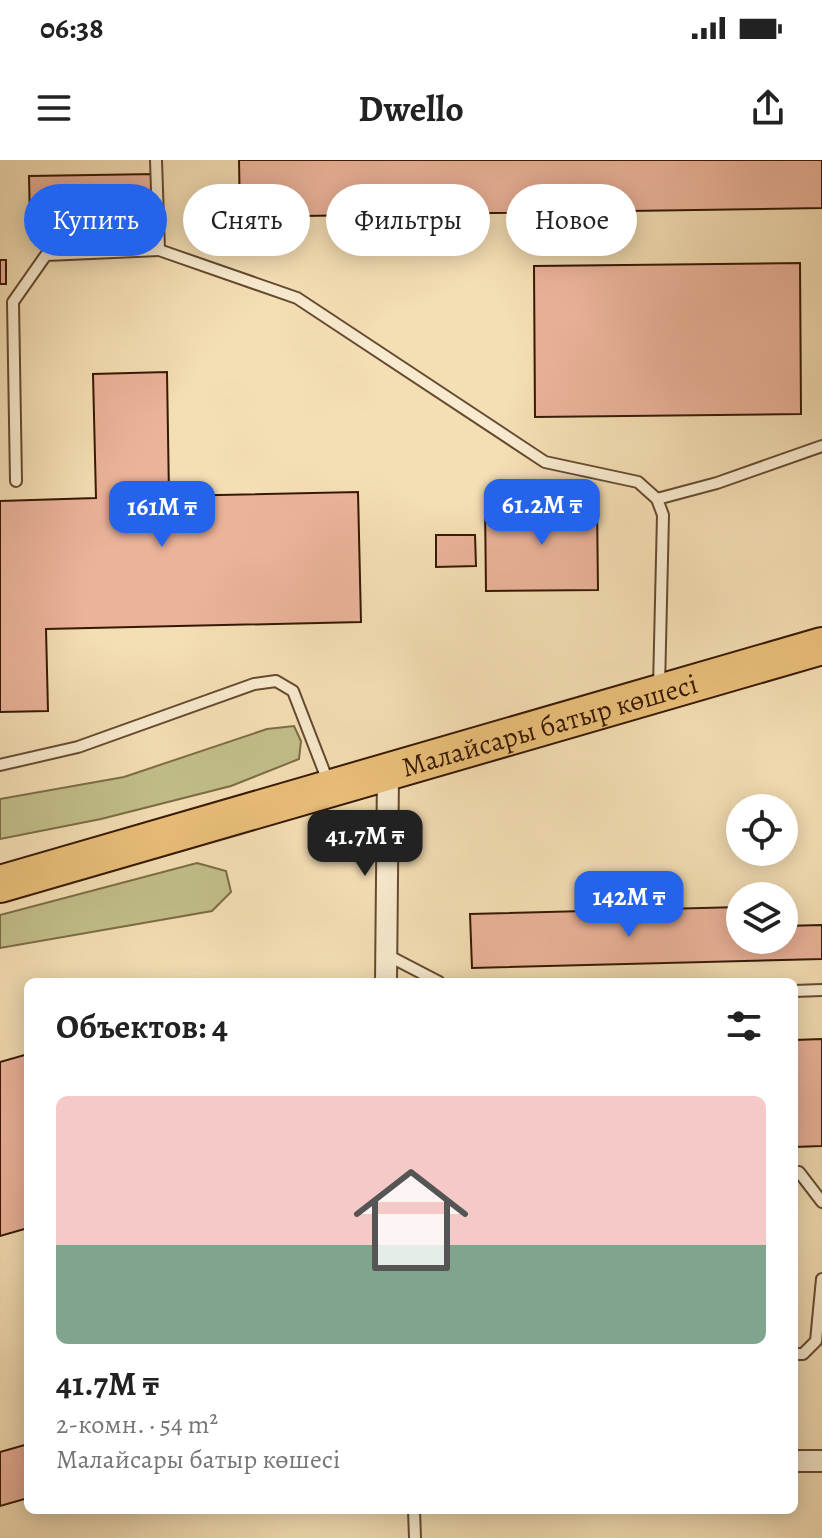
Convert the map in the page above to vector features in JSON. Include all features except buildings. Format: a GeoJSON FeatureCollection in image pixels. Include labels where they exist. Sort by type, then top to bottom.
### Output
{"type":"FeatureCollection","features":[{"type":"Feature","properties":{"kind":"highway","name":"Малайсары батыр көшесі"},"geometry":{"type":"LineString","coordinates":[[0,884],[822,646]]}},
{"type":"Feature","properties":{"kind":"street"},"geometry":{"type":"LineString","coordinates":[[386,978],[388,774]]}},
{"type":"Feature","properties":{"kind":"street"},"geometry":{"type":"LineString","coordinates":[[798,1461],[822,1461]]}},
{"type":"Feature","properties":{"kind":"lane"},"geometry":{"type":"LineString","coordinates":[[156,160],[157,184]]}},
{"type":"Feature","properties":{"kind":"lane"},"geometry":{"type":"LineString","coordinates":[[167,253],[297,298],[545,462],[628,479],[648,489],[657,499],[663,515],[659,694]]}},
{"type":"Feature","properties":{"kind":"lane"},"geometry":{"type":"LineString","coordinates":[[16,481],[13,302],[45,256]]}},
{"type":"Feature","properties":{"kind":"lane"},"geometry":{"type":"LineString","coordinates":[[657,499],[717,483],[822,446]]}},
{"type":"Feature","properties":{"kind":"lane"},"geometry":{"type":"LineString","coordinates":[[0,765],[78,747],[254,684],[276,681],[293,691],[331,790]]}},
{"type":"Feature","properties":{"kind":"lane"},"geometry":{"type":"LineString","coordinates":[[387,955],[431,978]]}},
{"type":"Feature","properties":{"kind":"lane"},"geometry":{"type":"LineString","coordinates":[[798,991],[822,990]]}},
{"type":"Feature","properties":{"kind":"lane"},"geometry":{"type":"LineString","coordinates":[[798,1172],[822,1202]]}},
{"type":"Feature","properties":{"kind":"lane"},"geometry":{"type":"LineString","coordinates":[[798,1354],[803,1354],[816,1341],[822,1279]]}},
{"type":"Feature","properties":{"kind":"lane"},"geometry":{"type":"LineString","coordinates":[[414,1514],[415,1538]]}},
{"type":"Feature","properties":{"kind":"shaded area"},"geometry":{"type":"Polygon","coordinates":[[[294,726],[301,741],[299,759],[231,786],[101,819],[0,839],[0,799],[124,777],[267,729],[294,726]]]}},
{"type":"Feature","properties":{"kind":"shaded area"},"geometry":{"type":"Polygon","coordinates":[[[197,863],[226,871],[231,892],[212,911],[0,948],[0,915],[197,863]]]}}]}
